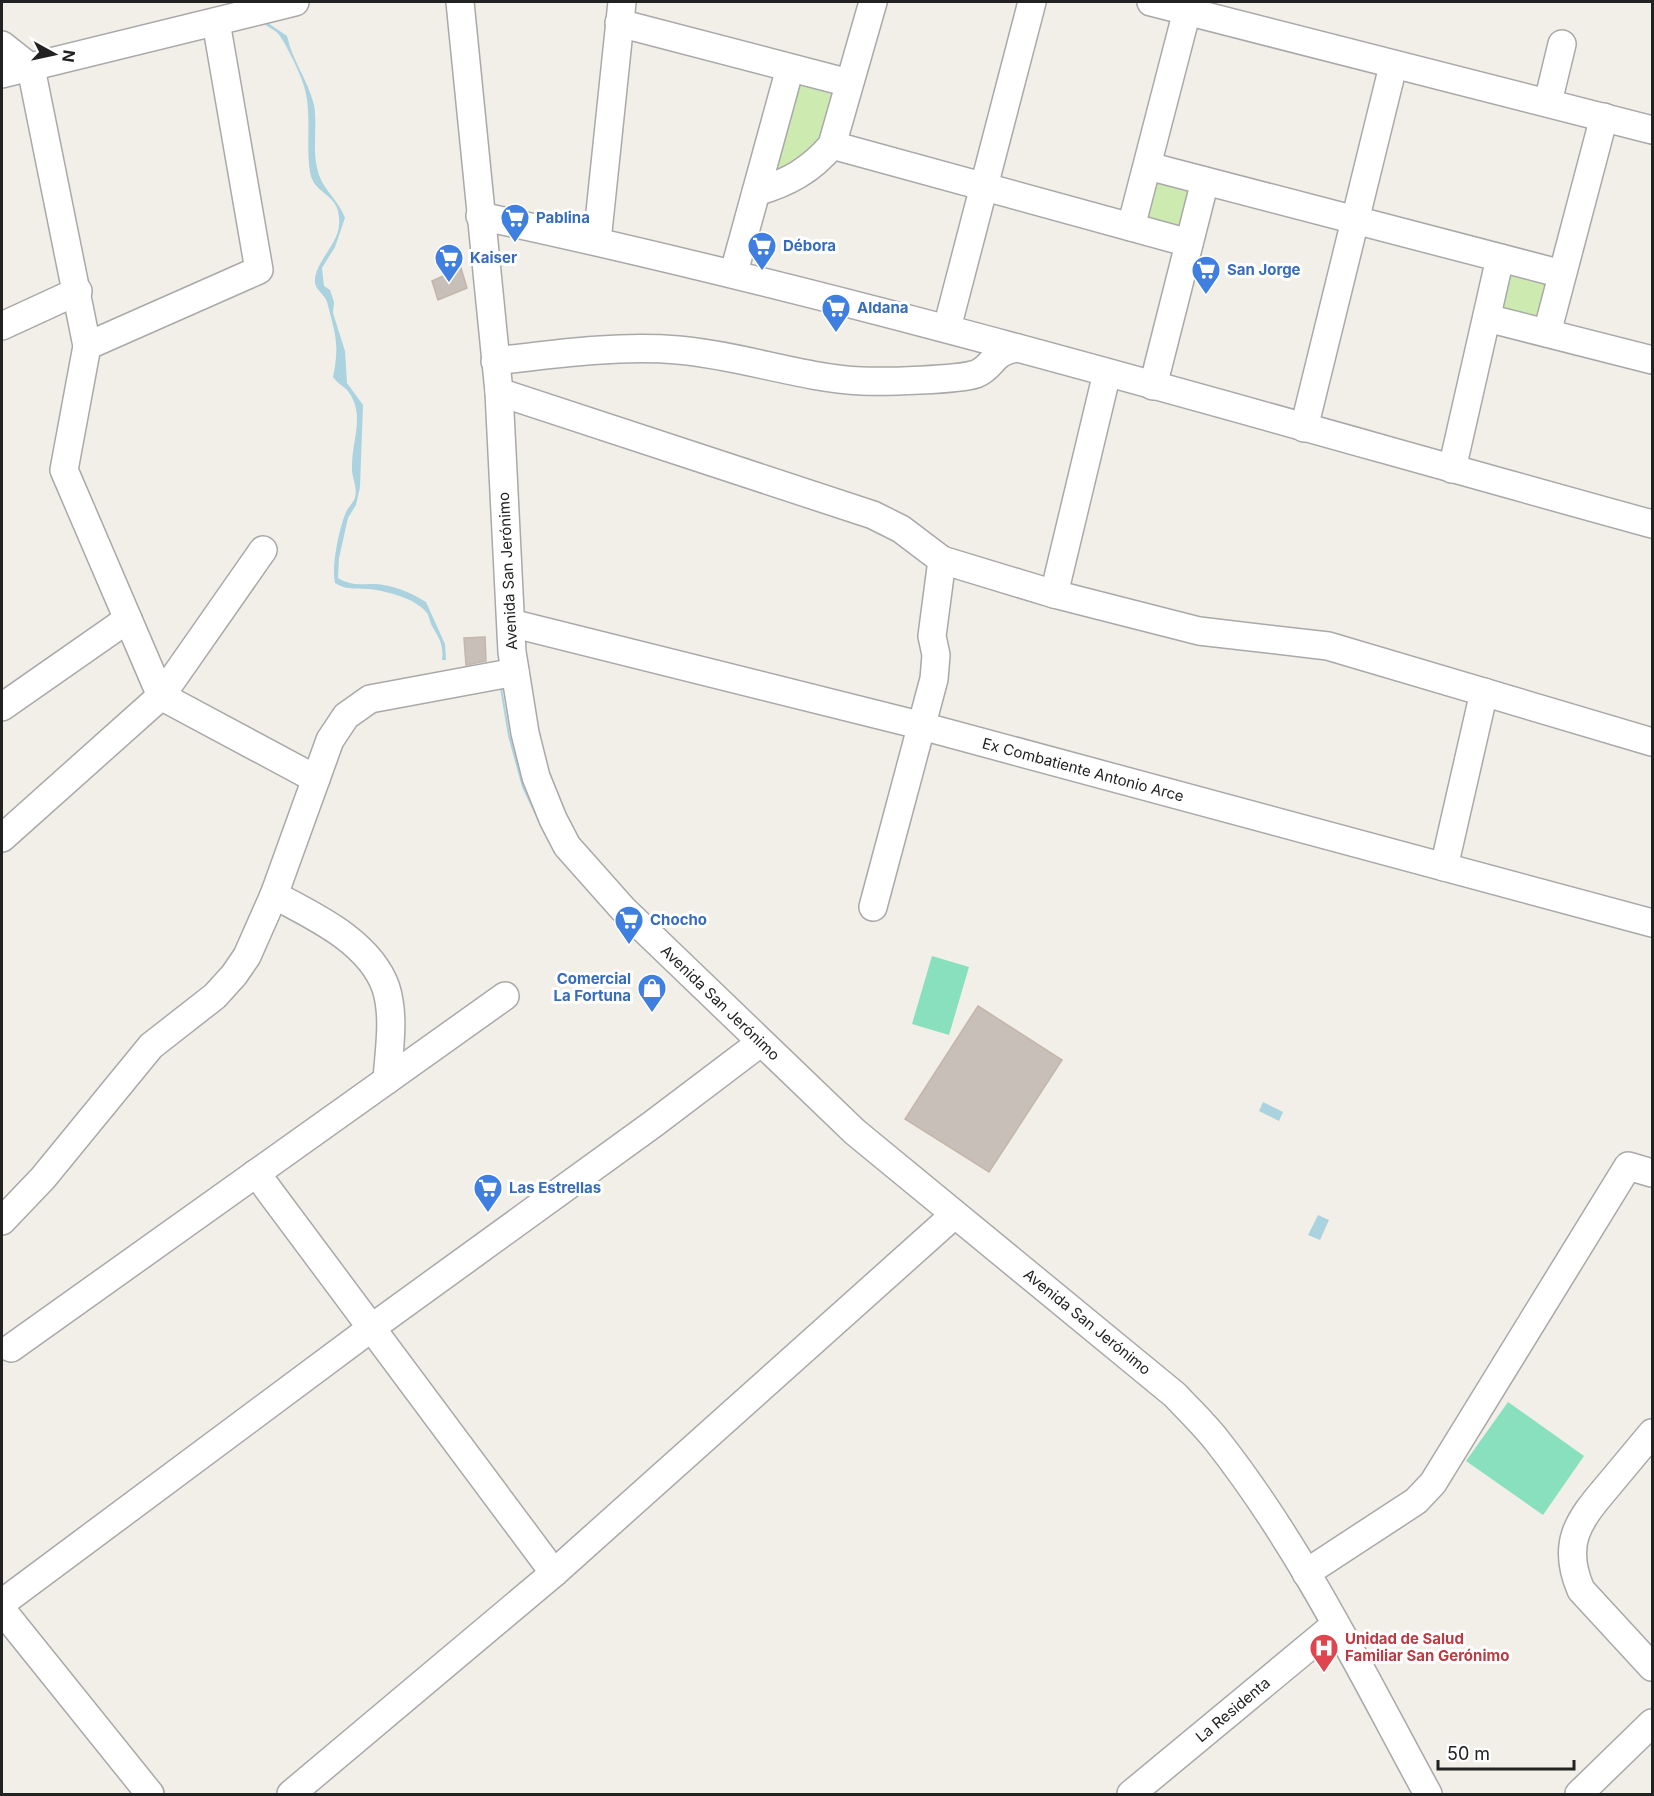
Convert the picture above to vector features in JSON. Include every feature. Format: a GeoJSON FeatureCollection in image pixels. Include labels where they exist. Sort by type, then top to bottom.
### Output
{"type":"FeatureCollection","features":[{"type":"Feature","properties":{"kind":"street"},"geometry":{"type":"LineString","coordinates":[[2,74],[295,2]]}},
{"type":"Feature","properties":{"kind":"street","name":"Avenida San Jerónimo"},"geometry":{"type":"LineString","coordinates":[[460,2],[499,392],[515,672],[525,733],[536,777],[567,846],[623,909],[855,1132],[1175,1395],[1216,1439],[1250,1484],[1306,1573],[1428,1794]]}},
{"type":"Feature","properties":{"kind":"street"},"geometry":{"type":"LineString","coordinates":[[756,192],[796,177],[816,163],[832,145],[873,2]]}},
{"type":"Feature","properties":{"kind":"street"},"geometry":{"type":"LineString","coordinates":[[947,328],[1032,2]]}},
{"type":"Feature","properties":{"kind":"street"},"geometry":{"type":"LineString","coordinates":[[1151,2],[1393,66],[1548,102],[1653,130]]}},
{"type":"Feature","properties":{"kind":"street"},"geometry":{"type":"LineString","coordinates":[[1131,227],[1187,10]]}},
{"type":"Feature","properties":{"kind":"street"},"geometry":{"type":"LineString","coordinates":[[597,241],[620,12],[790,68],[849,83]]}},
{"type":"Feature","properties":{"kind":"street"},"geometry":{"type":"LineString","coordinates":[[87,346],[259,270],[216,22]]}},
{"type":"Feature","properties":{"kind":"street"},"geometry":{"type":"LineString","coordinates":[[1548,102],[1562,44]]}},
{"type":"Feature","properties":{"kind":"street"},"geometry":{"type":"LineString","coordinates":[[2,45],[15,59],[31,68],[78,291],[87,346],[64,470],[161,696],[316,779]]}},
{"type":"Feature","properties":{"kind":"street"},"geometry":{"type":"LineString","coordinates":[[1304,428],[1393,66]]}},
{"type":"Feature","properties":{"kind":"street"},"geometry":{"type":"LineString","coordinates":[[734,272],[790,68]]}},
{"type":"Feature","properties":{"kind":"street"},"geometry":{"type":"LineString","coordinates":[[1547,333],[1604,117]]}},
{"type":"Feature","properties":{"kind":"street"},"geometry":{"type":"LineString","coordinates":[[832,145],[1189,243]]}},
{"type":"Feature","properties":{"kind":"street"},"geometry":{"type":"LineString","coordinates":[[1148,166],[1562,274]]}},
{"type":"Feature","properties":{"kind":"street"},"geometry":{"type":"LineString","coordinates":[[1153,386],[1205,181]]}},
{"type":"Feature","properties":{"kind":"street"},"geometry":{"type":"LineString","coordinates":[[480,216],[734,272],[947,328],[1653,524]]}},
{"type":"Feature","properties":{"kind":"street"},"geometry":{"type":"LineString","coordinates":[[1452,469],[1500,258]]}},
{"type":"Feature","properties":{"kind":"street"},"geometry":{"type":"LineString","coordinates":[[2,326],[78,291]]}},
{"type":"Feature","properties":{"kind":"street"},"geometry":{"type":"LineString","coordinates":[[1486,318],[1653,360]]}},
{"type":"Feature","properties":{"kind":"street"},"geometry":{"type":"LineString","coordinates":[[495,361],[583,351],[676,350],[747,360],[832,377],[887,380],[976,374],[995,356],[1005,350],[1017,348]]}},
{"type":"Feature","properties":{"kind":"street"},"geometry":{"type":"LineString","coordinates":[[1054,594],[1107,374]]}},
{"type":"Feature","properties":{"kind":"street"},"geometry":{"type":"LineString","coordinates":[[499,392],[873,515],[901,529],[942,561],[1054,594],[1199,631],[1328,646],[1653,742]]}},
{"type":"Feature","properties":{"kind":"street"},"geometry":{"type":"LineString","coordinates":[[2,838],[161,696],[263,550]]}},
{"type":"Feature","properties":{"kind":"street"},"geometry":{"type":"LineString","coordinates":[[873,907],[934,679],[936,654],[932,636],[933,620],[942,561]]}},
{"type":"Feature","properties":{"kind":"street"},"geometry":{"type":"LineString","coordinates":[[2,707],[128,619]]}},
{"type":"Feature","properties":{"kind":"street","name":"Ex Combatiente Antonio Arce"},"geometry":{"type":"LineString","coordinates":[[511,623],[922,727],[1653,923]]}},
{"type":"Feature","properties":{"kind":"street"},"geometry":{"type":"LineString","coordinates":[[2,1221],[43,1178],[151,1046],[215,996],[247,956],[274,895],[330,740],[346,716],[370,699],[515,672]]}},
{"type":"Feature","properties":{"kind":"street"},"geometry":{"type":"LineString","coordinates":[[1444,867],[1484,692]]}},
{"type":"Feature","properties":{"kind":"street"},"geometry":{"type":"LineString","coordinates":[[274,895],[338,931],[380,973],[386,990],[391,1022],[387,1080]]}},
{"type":"Feature","properties":{"kind":"street"},"geometry":{"type":"LineString","coordinates":[[11,1348],[505,996]]}},
{"type":"Feature","properties":{"kind":"street"},"geometry":{"type":"LineString","coordinates":[[2,1603],[370,1329],[644,1131],[760,1043]]}},
{"type":"Feature","properties":{"kind":"street"},"geometry":{"type":"LineString","coordinates":[[1306,1573],[1416,1501],[1433,1483],[1640,1170]]}},
{"type":"Feature","properties":{"kind":"street"},"geometry":{"type":"LineString","coordinates":[[256,1173],[554,1573]]}},
{"type":"Feature","properties":{"kind":"street"},"geometry":{"type":"LineString","coordinates":[[291,1794],[554,1573],[954,1215]]}},
{"type":"Feature","properties":{"kind":"street"},"geometry":{"type":"LineString","coordinates":[[1653,1434],[1582,1517],[1571,1556],[1581,1590],[1653,1667]]}},
{"type":"Feature","properties":{"kind":"street"},"geometry":{"type":"LineString","coordinates":[[2,1610],[150,1794]]}},
{"type":"Feature","properties":{"kind":"street","name":"La Residenta"},"geometry":{"type":"LineString","coordinates":[[1131,1794],[1335,1625]]}},
{"type":"Feature","properties":{"kind":"street"},"geometry":{"type":"LineString","coordinates":[[1579,1794],[1653,1723]]}},
{"type":"Feature","properties":{"kind":"green space"},"geometry":{"type":"Polygon","coordinates":[[[797,80],[837,89],[816,150],[770,175],[797,80]]]}},
{"type":"Feature","properties":{"kind":"green space"},"geometry":{"type":"Polygon","coordinates":[[[1152,178],[1191,184],[1186,230],[1141,218],[1152,178]]]}},
{"type":"Feature","properties":{"kind":"green space"},"geometry":{"type":"Polygon","coordinates":[[[1505,273],[1549,280],[1544,320],[1499,312],[1505,273]]]}},
{"type":"Feature","properties":{"kind":"green space"},"geometry":{"type":"Polygon","coordinates":[[[932,956],[969,967],[949,1035],[912,1024],[932,956]]]}},
{"type":"Feature","properties":{"kind":"green space"},"geometry":{"type":"Polygon","coordinates":[[[1508,1402],[1584,1456],[1543,1515],[1466,1461],[1508,1402]]]}},
{"type":"Feature","properties":{"kind":"water"},"geometry":{"type":"Polygon","coordinates":[[[265,21],[287,36],[292,53],[308,87],[314,105],[315,158],[319,175],[345,218],[335,247],[322,268],[324,286],[330,290],[334,302],[333,313],[345,351],[347,383],[363,405],[360,487],[356,505],[348,518],[339,558],[338,578],[352,583],[396,588],[426,602],[445,644],[446,660],[442,660],[440,642],[428,614],[417,604],[389,593],[350,588],[335,583],[334,566],[339,535],[344,516],[356,494],[352,466],[357,417],[353,399],[333,377],[336,356],[334,331],[327,302],[317,288],[315,276],[335,240],[339,214],[332,200],[317,186],[310,172],[305,88],[280,36],[263,22],[265,21]]]}},
{"type":"Feature","properties":{"kind":"water"},"geometry":{"type":"Polygon","coordinates":[[[500,688],[502,688],[510,735],[524,787],[550,847],[522,787],[508,736],[500,688]]]}},
{"type":"Feature","properties":{"kind":"water"},"geometry":{"type":"Polygon","coordinates":[[[1263,1102],[1283,1112],[1279,1121],[1259,1111],[1263,1102]]]}},
{"type":"Feature","properties":{"kind":"water"},"geometry":{"type":"Polygon","coordinates":[[[1318,1215],[1329,1220],[1320,1240],[1308,1235],[1318,1215]]]}},
{"type":"Feature","properties":{"kind":"building","name":"Kaiser"},"geometry":{"type":"Polygon","coordinates":[[[461,268],[467,288],[438,300],[432,281],[461,268]]]}},
{"type":"Feature","properties":{"kind":"building"},"geometry":{"type":"Polygon","coordinates":[[[485,637],[486,661],[466,665],[464,638],[485,637]]]}},
{"type":"Feature","properties":{"kind":"building"},"geometry":{"type":"Polygon","coordinates":[[[978,1006],[1062,1060],[989,1172],[905,1119],[978,1006]]]}},
{"type":"Feature","properties":{"kind":"place","name":"Pablina"},"geometry":{"type":"Point","coordinates":[515,244]}},
{"type":"Feature","properties":{"kind":"place","name":"Débora"},"geometry":{"type":"Point","coordinates":[762,272]}},
{"type":"Feature","properties":{"kind":"place","name":"Kaiser"},"geometry":{"type":"Point","coordinates":[449,284]}},
{"type":"Feature","properties":{"kind":"place","name":"San Jorge"},"geometry":{"type":"Point","coordinates":[1206,296]}},
{"type":"Feature","properties":{"kind":"place","name":"Aldana"},"geometry":{"type":"Point","coordinates":[836,334]}},
{"type":"Feature","properties":{"kind":"place","name":"Chocho"},"geometry":{"type":"Point","coordinates":[629,946]}},
{"type":"Feature","properties":{"kind":"place","name":"Comercial La Fortuna"},"geometry":{"type":"Point","coordinates":[652,1014]}},
{"type":"Feature","properties":{"kind":"place","name":"Las Estrellas"},"geometry":{"type":"Point","coordinates":[488,1214]}},
{"type":"Feature","properties":{"kind":"place","name":"Unidad de Salud Familiar San Gerónimo"},"geometry":{"type":"Point","coordinates":[1324,1674]}}]}
